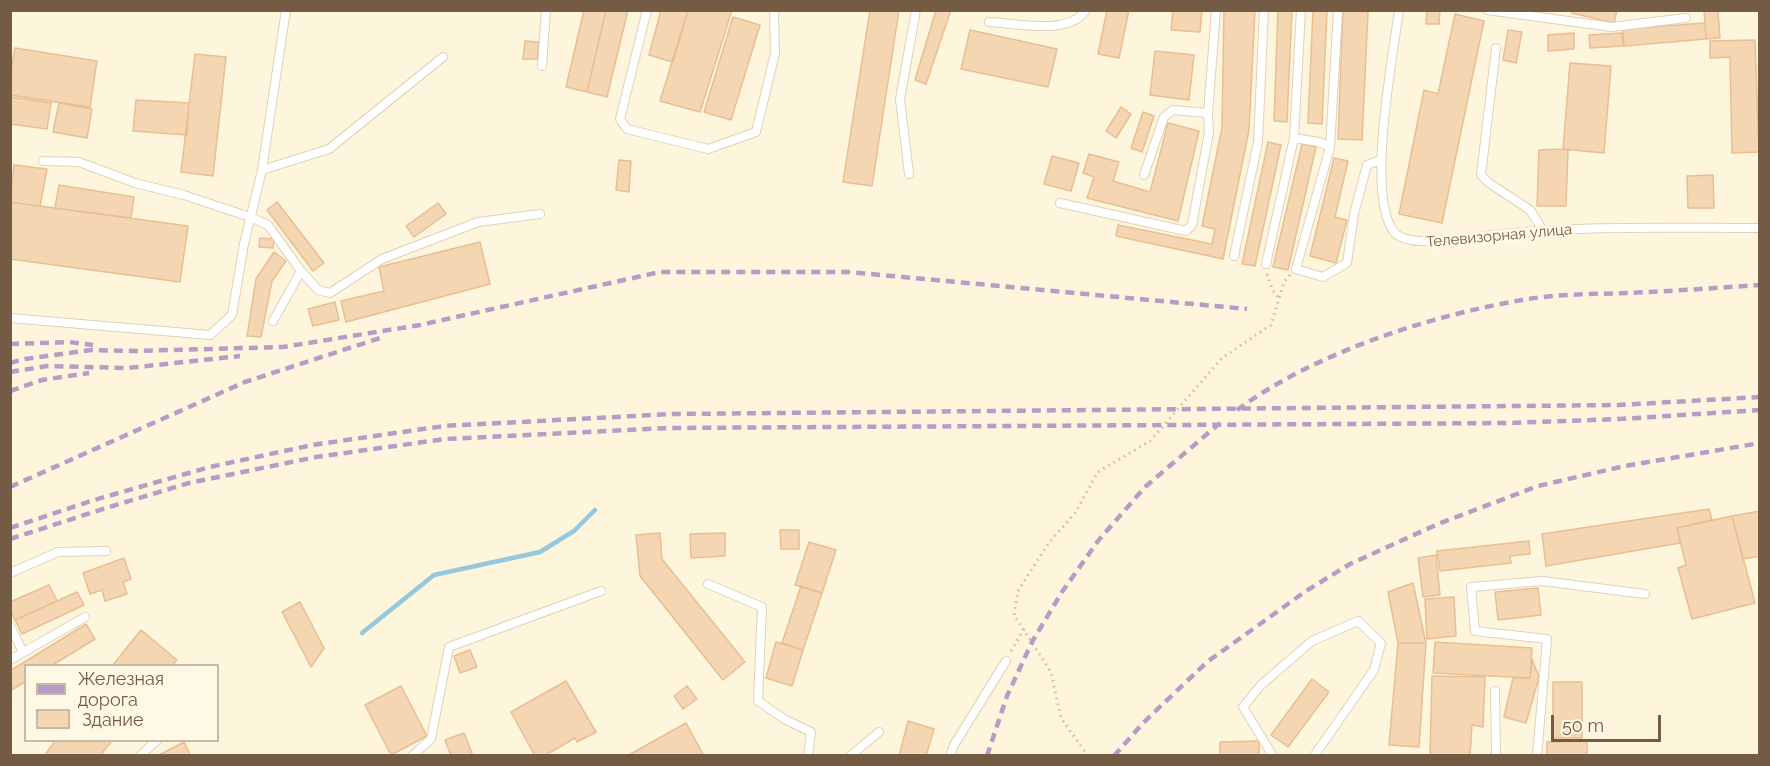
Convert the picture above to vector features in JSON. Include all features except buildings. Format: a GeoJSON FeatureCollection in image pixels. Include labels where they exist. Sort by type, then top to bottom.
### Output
{"type":"FeatureCollection","features":[{"type":"Feature","properties":{"kind":"lane"},"geometry":{"type":"LineString","coordinates":[[10,318],[210,335],[232,315],[250,217],[262,170],[286,10]]}},
{"type":"Feature","properties":{"kind":"lane"},"geometry":{"type":"LineString","coordinates":[[542,66],[546,10]]}},
{"type":"Feature","properties":{"kind":"lane"},"geometry":{"type":"LineString","coordinates":[[647,10],[620,119],[627,129],[708,149],[756,132],[775,53],[774,10]]}},
{"type":"Feature","properties":{"kind":"lane"},"geometry":{"type":"LineString","coordinates":[[909,174],[900,99],[916,10]]}},
{"type":"Feature","properties":{"kind":"lane"},"geometry":{"type":"LineString","coordinates":[[989,22],[1052,27],[1074,21],[1086,10]]}},
{"type":"Feature","properties":{"kind":"lane"},"geometry":{"type":"LineString","coordinates":[[1060,203],[1186,231],[1192,225],[1209,132],[1208,113],[1216,10]]}},
{"type":"Feature","properties":{"kind":"lane"},"geometry":{"type":"LineString","coordinates":[[1234,255],[1258,142],[1264,10]]}},
{"type":"Feature","properties":{"kind":"lane"},"geometry":{"type":"LineString","coordinates":[[1266,264],[1294,138],[1301,10]]}},
{"type":"Feature","properties":{"kind":"lane"},"geometry":{"type":"LineString","coordinates":[[1338,10],[1330,147],[1296,269],[1323,277],[1347,263],[1354,214],[1367,165],[1380,160]]}},
{"type":"Feature","properties":{"kind":"lane","name":"Телевизорная улица"},"geometry":{"type":"LineString","coordinates":[[1400,10],[1380,160],[1383,208],[1396,235],[1419,243],[1542,229],[1760,228]]}},
{"type":"Feature","properties":{"kind":"lane"},"geometry":{"type":"LineString","coordinates":[[1487,10],[1612,27],[1686,18]]}},
{"type":"Feature","properties":{"kind":"lane"},"geometry":{"type":"LineString","coordinates":[[1496,48],[1481,175],[1489,183],[1530,210],[1542,229]]}},
{"type":"Feature","properties":{"kind":"lane"},"geometry":{"type":"LineString","coordinates":[[262,170],[329,149],[443,57]]}},
{"type":"Feature","properties":{"kind":"lane"},"geometry":{"type":"LineString","coordinates":[[1144,175],[1164,117],[1173,110],[1208,113]]}},
{"type":"Feature","properties":{"kind":"lane"},"geometry":{"type":"LineString","coordinates":[[1294,138],[1319,142],[1330,147]]}},
{"type":"Feature","properties":{"kind":"lane"},"geometry":{"type":"LineString","coordinates":[[43,160],[79,162],[135,183],[184,195],[268,225],[301,271],[318,290],[330,293],[382,259],[478,222],[540,214]]}},
{"type":"Feature","properties":{"kind":"lane"},"geometry":{"type":"LineString","coordinates":[[273,321],[301,271]]}},
{"type":"Feature","properties":{"kind":"lane"},"geometry":{"type":"LineString","coordinates":[[10,573],[58,552],[106,551]]}},
{"type":"Feature","properties":{"kind":"lane"},"geometry":{"type":"LineString","coordinates":[[1537,756],[1547,639],[1475,631],[1471,587],[1542,581],[1645,594]]}},
{"type":"Feature","properties":{"kind":"lane"},"geometry":{"type":"LineString","coordinates":[[708,584],[762,607],[758,701],[784,719],[811,732],[808,756]]}},
{"type":"Feature","properties":{"kind":"lane"},"geometry":{"type":"LineString","coordinates":[[412,756],[431,739],[449,647],[601,591]]}},
{"type":"Feature","properties":{"kind":"lane"},"geometry":{"type":"LineString","coordinates":[[10,660],[85,617]]}},
{"type":"Feature","properties":{"kind":"lane"},"geometry":{"type":"LineString","coordinates":[[1274,756],[1243,707],[1261,685],[1312,641],[1358,621],[1381,643],[1374,670],[1314,756]]}},
{"type":"Feature","properties":{"kind":"lane"},"geometry":{"type":"LineString","coordinates":[[10,626],[23,652]]}},
{"type":"Feature","properties":{"kind":"lane"},"geometry":{"type":"LineString","coordinates":[[950,756],[954,745],[1006,661]]}},
{"type":"Feature","properties":{"kind":"lane"},"geometry":{"type":"LineString","coordinates":[[1495,691],[1496,756]]}},
{"type":"Feature","properties":{"kind":"lane"},"geometry":{"type":"LineString","coordinates":[[850,756],[879,732]]}},
{"type":"Feature","properties":{"kind":"lane"},"geometry":{"type":"LineString","coordinates":[[140,756],[156,742]]}},
{"type":"Feature","properties":{"kind":"path"},"geometry":{"type":"LineString","coordinates":[[1266,264],[1267,278],[1279,298]]}},
{"type":"Feature","properties":{"kind":"path"},"geometry":{"type":"LineString","coordinates":[[1088,756],[1060,718],[1051,672],[1014,615],[1017,591],[1048,544],[1075,513],[1098,472],[1150,441],[1222,358],[1271,325],[1284,282],[1296,269]]}},
{"type":"Feature","properties":{"kind":"path"},"geometry":{"type":"LineString","coordinates":[[1006,661],[1024,629]]}},
{"type":"Feature","properties":{"kind":"waterway"},"geometry":{"type":"LineString","coordinates":[[362,633],[434,575],[540,552],[574,531],[595,510]]}},
{"type":"Feature","properties":{"kind":"railway"},"geometry":{"type":"LineString","coordinates":[[10,363],[91,350],[283,347],[420,325],[660,272],[849,272],[1247,309]]}},
{"type":"Feature","properties":{"kind":"railway"},"geometry":{"type":"LineString","coordinates":[[1237,410],[1302,370],[1338,354],[1414,326],[1453,315],[1552,296],[1760,285]]}},
{"type":"Feature","properties":{"kind":"railway"},"geometry":{"type":"LineString","coordinates":[[10,487],[245,382],[380,338]]}},
{"type":"Feature","properties":{"kind":"railway"},"geometry":{"type":"LineString","coordinates":[[10,344],[69,342],[93,345]]}},
{"type":"Feature","properties":{"kind":"railway"},"geometry":{"type":"LineString","coordinates":[[10,372],[47,366],[128,368],[240,356]]}},
{"type":"Feature","properties":{"kind":"railway"},"geometry":{"type":"LineString","coordinates":[[10,391],[42,380],[89,373]]}},
{"type":"Feature","properties":{"kind":"railway"},"geometry":{"type":"LineString","coordinates":[[10,528],[94,500],[210,467],[312,445],[444,426],[672,414],[1619,405],[1760,397]]}},
{"type":"Feature","properties":{"kind":"railway"},"geometry":{"type":"LineString","coordinates":[[10,539],[189,483],[316,457],[445,439],[669,428],[1510,423],[1760,410]]}},
{"type":"Feature","properties":{"kind":"railway"},"geometry":{"type":"LineString","coordinates":[[987,756],[1007,696],[1032,642],[1062,592],[1098,541],[1145,487],[1220,423]]}},
{"type":"Feature","properties":{"kind":"railway"},"geometry":{"type":"LineString","coordinates":[[1114,756],[1143,723],[1207,662],[1306,591],[1350,564],[1438,524],[1538,486],[1625,466],[1760,443]]}}]}
